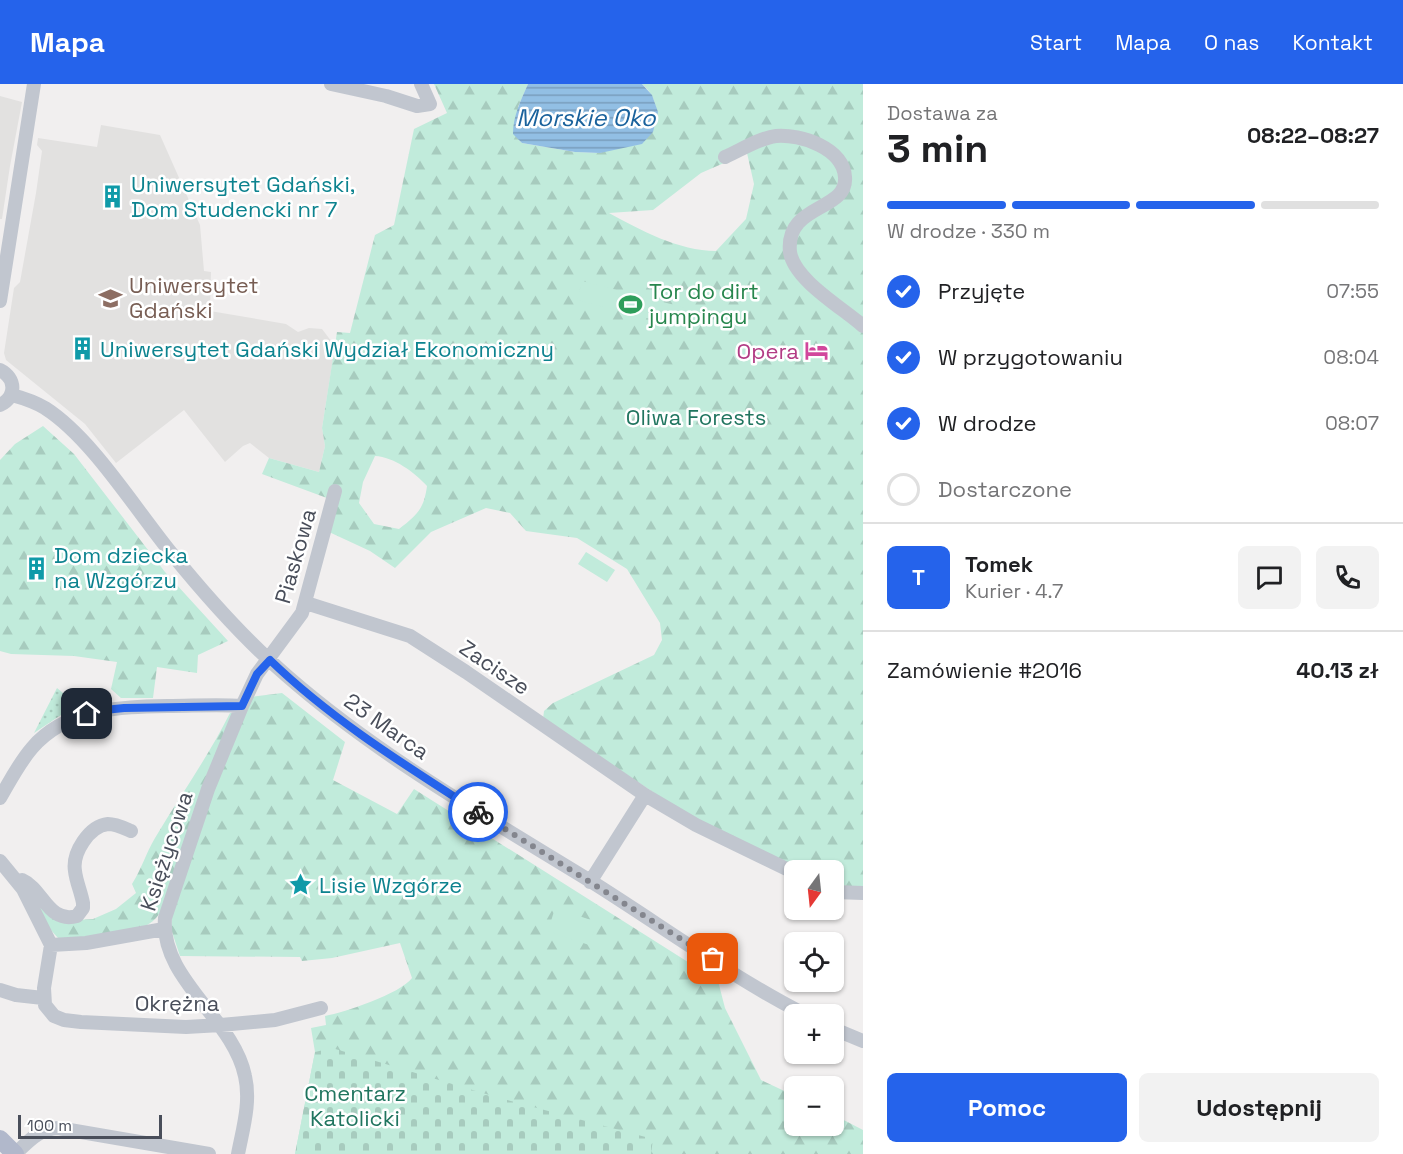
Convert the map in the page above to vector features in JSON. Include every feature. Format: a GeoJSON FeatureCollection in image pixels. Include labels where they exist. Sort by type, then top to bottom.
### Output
{"type":"FeatureCollection","features":[{"type":"Feature","properties":{"kind":"main road"},"geometry":{"type":"LineString","coordinates":[[0,1139],[15,1154]]}},
{"type":"Feature","properties":{"kind":"street"},"geometry":{"type":"LineString","coordinates":[[0,301],[34,84]]}},
{"type":"Feature","properties":{"kind":"street"},"geometry":{"type":"LineString","coordinates":[[331,84],[386,96],[417,106],[430,104],[421,84]]}},
{"type":"Feature","properties":{"kind":"street"},"geometry":{"type":"LineString","coordinates":[[725,157],[775,136],[793,136],[819,145],[832,153],[840,163],[845,176],[844,188],[839,196],[803,217],[791,236],[790,254],[807,280],[863,326]]}},
{"type":"Feature","properties":{"kind":"street"},"geometry":{"type":"LineString","coordinates":[[0,370],[11,378],[13,389],[8,400],[0,405]]}},
{"type":"Feature","properties":{"kind":"street","name":"23 Marca"},"geometry":{"type":"LineString","coordinates":[[12,395],[43,407],[63,421],[81,440],[179,562],[236,627],[325,708],[384,752],[787,1004]]}},
{"type":"Feature","properties":{"kind":"street","name":"Piaskowa"},"geometry":{"type":"LineString","coordinates":[[270,660],[298,622],[306,603],[335,491]]}},
{"type":"Feature","properties":{"kind":"street","name":"Zacisze"},"geometry":{"type":"LineString","coordinates":[[306,603],[410,636],[645,795],[696,825],[784,868]]}},
{"type":"Feature","properties":{"kind":"street","name":"Księżycowa"},"geometry":{"type":"LineString","coordinates":[[238,1154],[246,1112],[246,1078],[235,1047],[172,960],[164,929],[165,918],[208,789],[257,674],[270,660]]}},
{"type":"Feature","properties":{"kind":"street"},"geometry":{"type":"LineString","coordinates":[[0,798],[17,768],[34,746],[60,726],[87,714],[124,708],[242,706]]}},
{"type":"Feature","properties":{"kind":"street"},"geometry":{"type":"LineString","coordinates":[[590,882],[645,795]]}},
{"type":"Feature","properties":{"kind":"street"},"geometry":{"type":"LineString","coordinates":[[15,878],[26,881],[44,903],[57,914],[66,917],[77,916],[83,908],[83,903],[74,869],[76,856],[84,841],[103,825],[117,825],[131,831]]}},
{"type":"Feature","properties":{"kind":"street"},"geometry":{"type":"LineString","coordinates":[[0,861],[23,889],[51,945],[43,998],[16,995],[0,990]]}},
{"type":"Feature","properties":{"kind":"street"},"geometry":{"type":"LineString","coordinates":[[844,892],[863,893]]}},
{"type":"Feature","properties":{"kind":"street"},"geometry":{"type":"LineString","coordinates":[[51,945],[86,943],[164,929]]}},
{"type":"Feature","properties":{"kind":"street","name":"Okrężna"},"geometry":{"type":"LineString","coordinates":[[43,998],[47,1010],[64,1020],[186,1027],[275,1020],[321,1008]]}},
{"type":"Feature","properties":{"kind":"street"},"geometry":{"type":"LineString","coordinates":[[844,1033],[863,1041]]}},
{"type":"Feature","properties":{"kind":"street"},"geometry":{"type":"LineString","coordinates":[[15,1154],[34,1135],[57,1128],[209,1154]]}},
{"type":"Feature","properties":{"kind":"shaded area"},"geometry":{"type":"Polygon","coordinates":[[[0,96],[22,102],[2,219],[0,219],[0,96]]]}},
{"type":"Feature","properties":{"kind":"shaded area","name":"Uniwersytet Gdański"},"geometry":{"type":"Polygon","coordinates":[[[101,125],[160,135],[200,225],[204,271],[211,272],[210,311],[286,324],[298,332],[309,328],[322,329],[335,346],[322,428],[325,446],[319,472],[269,458],[250,443],[243,446],[225,462],[184,410],[116,463],[85,424],[6,360],[4,353],[14,288],[20,282],[36,193],[42,151],[37,145],[38,138],[97,147],[101,125]]]}},
{"type":"Feature","properties":{"kind":"green space","name":"Oliwa Forests"},"geometry":{"type":"Polygon","coordinates":[[[434,84],[528,84],[518,107],[519,140],[522,143],[575,152],[600,153],[655,125],[654,102],[642,84],[863,84],[863,887],[844,886],[844,860],[784,860],[784,863],[698,822],[543,719],[544,711],[553,703],[654,655],[662,640],[660,623],[627,569],[577,538],[526,531],[510,513],[486,508],[431,532],[395,568],[370,551],[329,532],[335,501],[262,474],[269,458],[319,472],[325,446],[322,428],[337,332],[350,333],[375,235],[394,225],[414,129],[447,113],[434,84]],[[747,153],[701,173],[653,210],[609,213],[674,243],[716,251],[746,219],[754,184],[747,153]],[[375,456],[363,482],[359,503],[374,524],[399,529],[419,511],[427,486],[403,466],[375,456]]]}},
{"type":"Feature","properties":{"kind":"green space","name":"Tor do dirt jumpingu"},"geometry":{"type":"Polygon","coordinates":[[[582,281],[686,308],[681,327],[577,300],[582,281]]]}},
{"type":"Feature","properties":{"kind":"green space"},"geometry":{"type":"Polygon","coordinates":[[[43,426],[74,454],[165,572],[228,641],[198,655],[197,673],[157,667],[153,698],[121,698],[111,689],[117,662],[74,656],[11,654],[0,651],[0,460],[15,444],[43,426]]]}},
{"type":"Feature","properties":{"kind":"green space"},"geometry":{"type":"Polygon","coordinates":[[[586,552],[615,570],[607,582],[578,564],[586,552]]]}},
{"type":"Feature","properties":{"kind":"green space"},"geometry":{"type":"Polygon","coordinates":[[[57,688],[69,698],[85,698],[87,705],[64,713],[34,733],[57,688]]]}},
{"type":"Feature","properties":{"kind":"green space"},"geometry":{"type":"Polygon","coordinates":[[[282,693],[345,742],[333,780],[397,814],[414,789],[718,981],[725,1008],[761,1080],[784,1091],[784,1136],[844,1136],[844,1120],[863,1130],[863,1154],[295,1154],[315,1052],[311,1028],[326,1025],[325,1016],[384,996],[406,984],[412,978],[400,943],[332,958],[302,961],[300,957],[180,956],[171,929],[172,914],[199,824],[251,697],[282,693]]]}},
{"type":"Feature","properties":{"kind":"green space"},"geometry":{"type":"Polygon","coordinates":[[[230,713],[233,713],[169,893],[158,916],[148,925],[124,933],[59,939],[41,916],[37,899],[58,921],[93,919],[116,909],[136,893],[132,884],[152,844],[230,713]]]}},
{"type":"Feature","properties":{"kind":"green space"},"geometry":{"type":"Polygon","coordinates":[[[555,908],[597,922],[589,945],[548,931],[555,908]]]}},
{"type":"Feature","properties":{"kind":"green space","name":"Cmentarz Katolicki"},"geometry":{"type":"Polygon","coordinates":[[[332,1048],[496,1097],[653,1139],[651,1154],[295,1154],[315,1052],[332,1048]]]}},
{"type":"Feature","properties":{"kind":"water","name":"Morskie Oko"},"geometry":{"type":"Polygon","coordinates":[[[528,84],[642,84],[652,95],[658,112],[653,132],[642,144],[600,153],[575,152],[522,143],[513,134],[513,127],[528,84]]]}},
{"type":"Feature","properties":{"kind":"way so far"},"geometry":{"type":"LineString","coordinates":[[478,812],[713,959]]}},
{"type":"Feature","properties":{"kind":"place","name":"Uniwersytet Gdański, Dom Studencki nr 7"},"geometry":{"type":"Point","coordinates":[113,197]}},
{"type":"Feature","properties":{"kind":"place","name":"Uniwersytet Gdański"},"geometry":{"type":"Point","coordinates":[111,298]}},
{"type":"Feature","properties":{"kind":"place","name":"Tor do dirt jumpingu"},"geometry":{"type":"Point","coordinates":[631,304]}},
{"type":"Feature","properties":{"kind":"place","name":"Uniwersytet Gdański Wydział Ekonomiczny"},"geometry":{"type":"Point","coordinates":[82,349]}},
{"type":"Feature","properties":{"kind":"place","name":"Opera"},"geometry":{"type":"Point","coordinates":[817,351]}},
{"type":"Feature","properties":{"kind":"place","name":"Dom dziecka na Wzgórzu"},"geometry":{"type":"Point","coordinates":[36,568]}},
{"type":"Feature","properties":{"kind":"place","name":"Lisie Wzgórze"},"geometry":{"type":"Point","coordinates":[301,885]}},
{"type":"Feature","properties":{"kind":"route"},"geometry":{"type":"LineString","coordinates":[[87,714],[124,708],[242,706],[257,674],[270,660],[343,722],[384,752],[478,812]]}}]}
